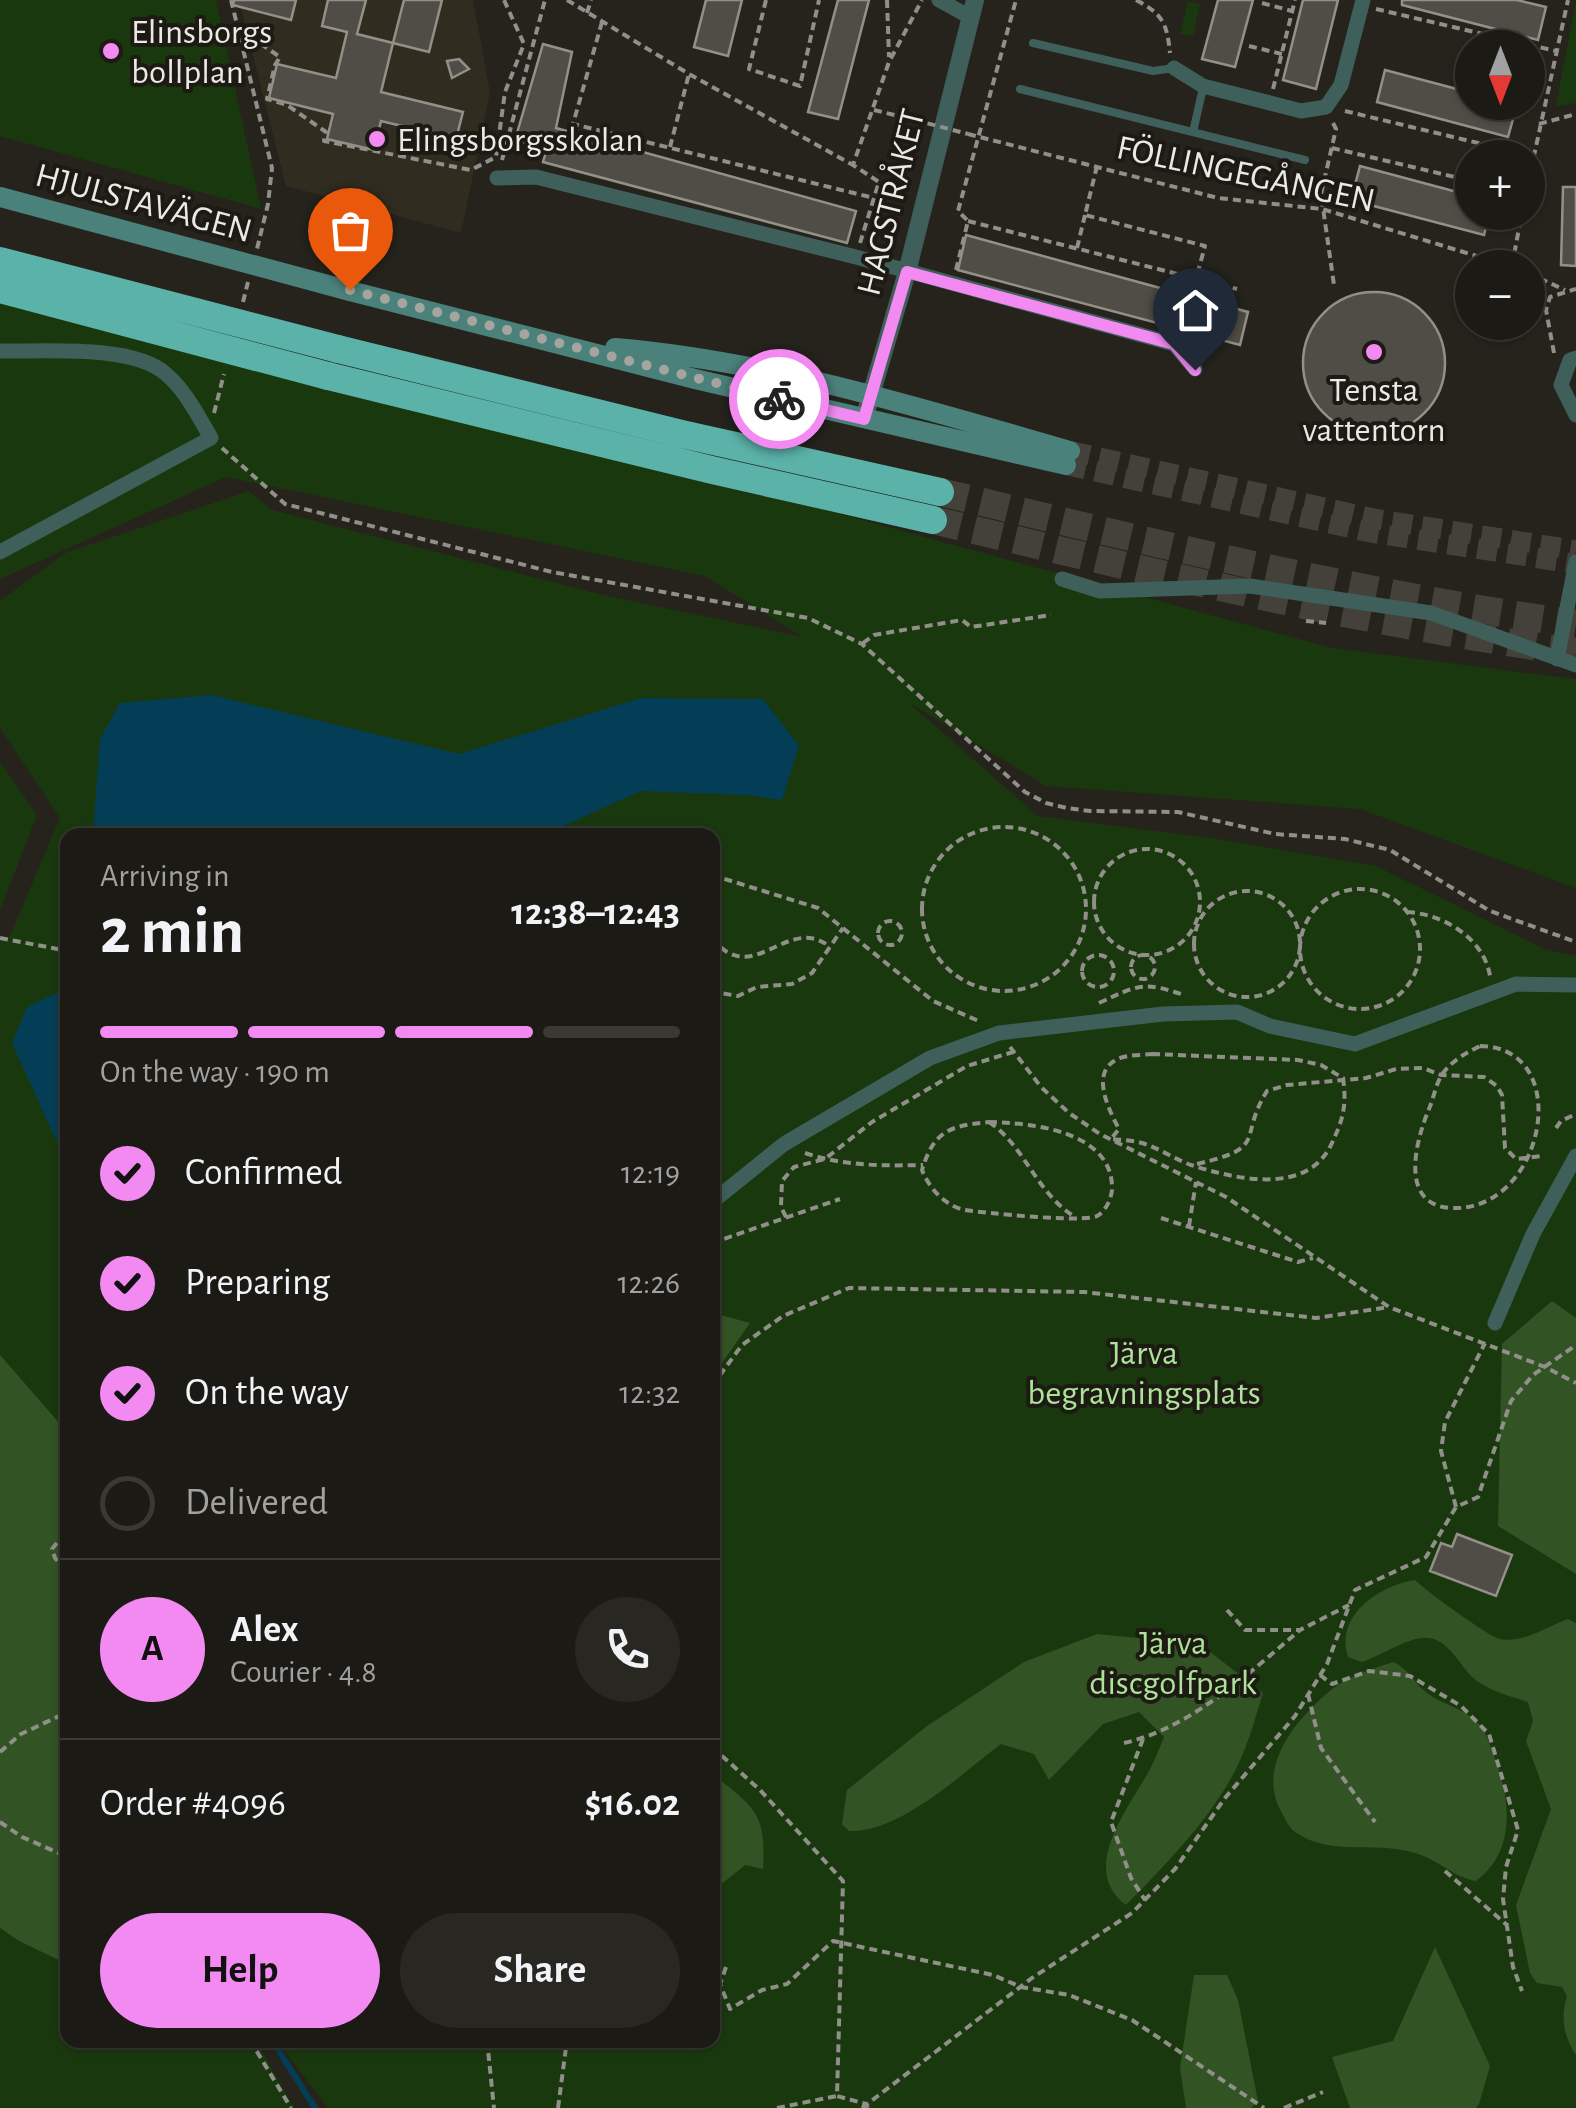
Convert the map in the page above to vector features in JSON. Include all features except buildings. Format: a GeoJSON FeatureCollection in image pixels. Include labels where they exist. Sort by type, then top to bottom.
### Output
{"type":"FeatureCollection","features":[{"type":"Feature","properties":{"kind":"highway"},"geometry":{"type":"LineString","coordinates":[[0,261],[682,434],[940,492]]}},
{"type":"Feature","properties":{"kind":"highway"},"geometry":{"type":"LineString","coordinates":[[0,289],[328,376],[932,520]]}},
{"type":"Feature","properties":{"kind":"main road","name":"HJULSTAVÄGEN"},"geometry":{"type":"LineString","coordinates":[[0,198],[695,379],[864,419],[1068,458],[872,395],[718,361],[563,343]]}},
{"type":"Feature","properties":{"kind":"street"},"geometry":{"type":"LineString","coordinates":[[939,0],[972,8]]}},
{"type":"Feature","properties":{"kind":"street"},"geometry":{"type":"LineString","coordinates":[[1174,68],[1203,86],[1302,111],[1326,107],[1341,85],[1362,3]]}},
{"type":"Feature","properties":{"kind":"street","name":"HAGSTRÅKET"},"geometry":{"type":"LineString","coordinates":[[864,419],[907,272],[972,8]]}},
{"type":"Feature","properties":{"kind":"street"},"geometry":{"type":"LineString","coordinates":[[497,178],[536,177],[856,257],[1174,344],[1195,370]]}},
{"type":"Feature","properties":{"kind":"street"},"geometry":{"type":"LineString","coordinates":[[0,351],[110,354],[142,361],[165,373],[188,399],[211,438],[0,552]]}},
{"type":"Feature","properties":{"kind":"street"},"geometry":{"type":"LineString","coordinates":[[1576,358],[1570,360],[1560,385],[1576,415]]}},
{"type":"Feature","properties":{"kind":"street"},"geometry":{"type":"LineString","coordinates":[[1558,659],[1576,562]]}},
{"type":"Feature","properties":{"kind":"street"},"geometry":{"type":"LineString","coordinates":[[1062,578],[1100,591],[1250,586],[1431,613],[1576,666]]}},
{"type":"Feature","properties":{"kind":"street"},"geometry":{"type":"LineString","coordinates":[[720,1196],[793,1139],[930,1058],[999,1033],[1162,1014],[1236,1012],[1270,1026],[1355,1044],[1516,984],[1576,985]]}},
{"type":"Feature","properties":{"kind":"street"},"geometry":{"type":"LineString","coordinates":[[1495,1323],[1533,1234],[1576,1156]]}},
{"type":"Feature","properties":{"kind":"lane"},"geometry":{"type":"LineString","coordinates":[[1033,43],[1154,71],[1174,68]]}},
{"type":"Feature","properties":{"kind":"lane"},"geometry":{"type":"LineString","coordinates":[[1193,132],[1203,86]]}},
{"type":"Feature","properties":{"kind":"lane"},"geometry":{"type":"LineString","coordinates":[[1020,89],[1305,160]]}},
{"type":"Feature","properties":{"kind":"path"},"geometry":{"type":"LineString","coordinates":[[232,0],[272,168],[268,204]]}},
{"type":"Feature","properties":{"kind":"path"},"geometry":{"type":"LineString","coordinates":[[238,29],[280,57],[274,65],[267,100],[287,105],[326,132],[324,142],[472,170],[496,157],[505,92],[524,44],[504,0]]}},
{"type":"Feature","properties":{"kind":"path"},"geometry":{"type":"LineString","coordinates":[[497,178],[544,0]]}},
{"type":"Feature","properties":{"kind":"path"},"geometry":{"type":"LineString","coordinates":[[567,0],[879,182],[856,257]]}},
{"type":"Feature","properties":{"kind":"path"},"geometry":{"type":"LineString","coordinates":[[587,13],[591,0]]}},
{"type":"Feature","properties":{"kind":"path"},"geometry":{"type":"LineString","coordinates":[[766,0],[750,70],[800,86],[820,0]]}},
{"type":"Feature","properties":{"kind":"path"},"geometry":{"type":"LineString","coordinates":[[886,0],[889,62]]}},
{"type":"Feature","properties":{"kind":"path"},"geometry":{"type":"LineString","coordinates":[[853,166],[889,62],[922,0]]}},
{"type":"Feature","properties":{"kind":"path"},"geometry":{"type":"LineString","coordinates":[[1016,0],[958,211],[968,221],[1237,289]]}},
{"type":"Feature","properties":{"kind":"path"},"geometry":{"type":"LineString","coordinates":[[1136,0],[1156,10],[1166,23],[1174,68]]}},
{"type":"Feature","properties":{"kind":"path"},"geometry":{"type":"LineString","coordinates":[[1270,103],[1295,0]]}},
{"type":"Feature","properties":{"kind":"path"},"geometry":{"type":"LineString","coordinates":[[1536,140],[1568,0]]}},
{"type":"Feature","properties":{"kind":"path"},"geometry":{"type":"LineString","coordinates":[[1262,3],[1292,11]]}},
{"type":"Feature","properties":{"kind":"path"},"geometry":{"type":"LineString","coordinates":[[1362,3],[1556,51]]}},
{"type":"Feature","properties":{"kind":"path"},"geometry":{"type":"LineString","coordinates":[[602,22],[574,124],[874,198]]}},
{"type":"Feature","properties":{"kind":"path"},"geometry":{"type":"LineString","coordinates":[[1249,46],[1282,54]]}},
{"type":"Feature","properties":{"kind":"path"},"geometry":{"type":"LineString","coordinates":[[670,146],[688,74]]}},
{"type":"Feature","properties":{"kind":"path"},"geometry":{"type":"LineString","coordinates":[[1326,107],[1336,130],[1321,194],[1334,285]]}},
{"type":"Feature","properties":{"kind":"path"},"geometry":{"type":"LineString","coordinates":[[1326,107],[1465,140]]}},
{"type":"Feature","properties":{"kind":"path","name":"FÖLLINGEGÅNGEN"},"geometry":{"type":"LineString","coordinates":[[874,110],[1218,198],[1322,209],[1460,250]]}},
{"type":"Feature","properties":{"kind":"path"},"geometry":{"type":"LineString","coordinates":[[1539,124],[1576,114]]}},
{"type":"Feature","properties":{"kind":"path"},"geometry":{"type":"LineString","coordinates":[[1332,148],[1455,177]]}},
{"type":"Feature","properties":{"kind":"path"},"geometry":{"type":"LineString","coordinates":[[1077,248],[1096,166]]}},
{"type":"Feature","properties":{"kind":"path"},"geometry":{"type":"LineString","coordinates":[[1085,215],[1205,246],[1196,278]]}},
{"type":"Feature","properties":{"kind":"path"},"geometry":{"type":"LineString","coordinates":[[952,284],[968,221]]}},
{"type":"Feature","properties":{"kind":"path"},"geometry":{"type":"LineString","coordinates":[[1545,280],[1565,290]]}},
{"type":"Feature","properties":{"kind":"path"},"geometry":{"type":"LineString","coordinates":[[1560,385],[1546,310],[1550,296],[1576,289]]}},
{"type":"Feature","properties":{"kind":"path"},"geometry":{"type":"LineString","coordinates":[[211,438],[285,504],[552,572],[808,618],[862,644],[1025,792],[1046,803],[1090,811],[1178,812],[1276,834],[1344,838],[1375,846],[1390,850],[1490,911],[1576,942]]}},
{"type":"Feature","properties":{"kind":"path"},"geometry":{"type":"LineString","coordinates":[[862,644],[874,636],[962,620],[972,627],[1051,615]]}},
{"type":"Feature","properties":{"kind":"path"},"geometry":{"type":"LineString","coordinates":[[1306,620],[1326,624]]}},
{"type":"Feature","properties":{"kind":"path"},"geometry":{"type":"LineString","coordinates":[[1010,826],[1035,832],[1058,845],[1075,865],[1085,889],[1087,914],[1082,940],[1073,954],[1048,979],[1025,989],[999,992],[974,986],[951,973],[934,953],[924,929],[922,904],[927,878],[941,856],[960,839],[984,829],[1010,826]]}},
{"type":"Feature","properties":{"kind":"path"},"geometry":{"type":"LineString","coordinates":[[1115,944],[1096,918],[1096,886],[1115,859],[1145,848],[1176,857],[1189,868],[1197,883],[1198,917],[1191,932],[1164,952],[1146,956],[1135,958],[1130,968],[1136,978],[1145,982],[1155,967],[1146,956],[1115,944]]}},
{"type":"Feature","properties":{"kind":"path"},"geometry":{"type":"LineString","coordinates":[[720,877],[818,908],[934,1001],[999,1033],[1041,1087],[1070,1113],[1111,1139],[1226,1197],[1389,1307],[1545,1367],[1576,1384]]}},
{"type":"Feature","properties":{"kind":"path"},"geometry":{"type":"LineString","coordinates":[[1300,941],[1312,913],[1324,900],[1358,889],[1376,891],[1408,912],[1420,948],[1417,968],[1394,999],[1357,1010],[1321,996],[1309,982],[1302,965],[1300,941],[1289,910],[1262,892],[1229,894],[1215,902],[1196,928],[1194,944],[1204,975],[1215,987],[1247,998],[1279,987],[1291,975],[1300,949]]}},
{"type":"Feature","properties":{"kind":"path"},"geometry":{"type":"LineString","coordinates":[[1408,912],[1429,913],[1455,926],[1488,959],[1491,978],[1485,994]]}},
{"type":"Feature","properties":{"kind":"path"},"geometry":{"type":"LineString","coordinates":[[886,922],[896,923],[901,929],[900,940],[892,945],[883,944],[878,938],[880,927],[886,922]]}},
{"type":"Feature","properties":{"kind":"path"},"geometry":{"type":"LineString","coordinates":[[720,993],[738,996],[757,987],[792,984],[812,973],[842,928]]}},
{"type":"Feature","properties":{"kind":"path"},"geometry":{"type":"LineString","coordinates":[[0,938],[60,949]]}},
{"type":"Feature","properties":{"kind":"path"},"geometry":{"type":"LineString","coordinates":[[720,948],[737,957],[755,957],[778,948],[790,938],[815,938],[829,946]]}},
{"type":"Feature","properties":{"kind":"path"},"geometry":{"type":"LineString","coordinates":[[876,954],[883,944]]}},
{"type":"Feature","properties":{"kind":"path"},"geometry":{"type":"LineString","coordinates":[[1106,957],[1115,944]]}},
{"type":"Feature","properties":{"kind":"path"},"geometry":{"type":"LineString","coordinates":[[1073,954],[1086,961]]}},
{"type":"Feature","properties":{"kind":"path"},"geometry":{"type":"LineString","coordinates":[[1094,956],[1106,957],[1113,964],[1110,982],[1102,987],[1085,980],[1082,970],[1086,961],[1094,956]]}},
{"type":"Feature","properties":{"kind":"path"},"geometry":{"type":"LineString","coordinates":[[1522,1052],[1508,1046],[1480,1046],[1454,1060],[1441,1076],[1415,1150],[1421,1194],[1432,1204],[1470,1206],[1507,1191],[1524,1178]]}},
{"type":"Feature","properties":{"kind":"path"},"geometry":{"type":"LineString","coordinates":[[786,1217],[781,1208],[782,1181],[794,1167],[825,1159],[872,1122],[967,1066],[1013,1052]]}},
{"type":"Feature","properties":{"kind":"path"},"geometry":{"type":"LineString","coordinates":[[1111,1139],[1118,1130],[1103,1090],[1105,1071],[1117,1059],[1152,1054],[1213,1054],[1298,1060],[1321,1065],[1343,1078]]}},
{"type":"Feature","properties":{"kind":"path"},"geometry":{"type":"LineString","coordinates":[[1192,1165],[1233,1155],[1248,1142],[1267,1090],[1423,1068],[1441,1076],[1475,1075],[1497,1086],[1502,1095],[1505,1148],[1516,1159],[1542,1156]]}},
{"type":"Feature","properties":{"kind":"path"},"geometry":{"type":"LineString","coordinates":[[1111,1139],[1142,1143],[1192,1165],[1256,1180],[1286,1178],[1314,1167],[1326,1154],[1344,1119],[1343,1078]]}},
{"type":"Feature","properties":{"kind":"path"},"geometry":{"type":"LineString","coordinates":[[1557,1120],[1553,1137],[1561,1120],[1576,1114]]}},
{"type":"Feature","properties":{"kind":"path"},"geometry":{"type":"LineString","coordinates":[[990,1122],[1007,1134],[1047,1195],[1078,1219]]}},
{"type":"Feature","properties":{"kind":"path"},"geometry":{"type":"LineString","coordinates":[[990,1122],[1040,1126],[1078,1139],[1096,1151],[1109,1165],[1112,1191],[1108,1206],[1098,1216],[1078,1219],[956,1208],[922,1175],[929,1147],[956,1125],[990,1122]]}},
{"type":"Feature","properties":{"kind":"path"},"geometry":{"type":"LineString","coordinates":[[793,1139],[799,1150],[825,1159],[876,1167],[924,1165]]}},
{"type":"Feature","properties":{"kind":"path"},"geometry":{"type":"LineString","coordinates":[[1533,1167],[1550,1146]]}},
{"type":"Feature","properties":{"kind":"path"},"geometry":{"type":"LineString","coordinates":[[1188,1228],[1196,1182]]}},
{"type":"Feature","properties":{"kind":"path"},"geometry":{"type":"LineString","coordinates":[[720,1240],[840,1199]]}},
{"type":"Feature","properties":{"kind":"path"},"geometry":{"type":"LineString","coordinates":[[1161,1218],[1298,1262],[1316,1258]]}},
{"type":"Feature","properties":{"kind":"path"},"geometry":{"type":"LineString","coordinates":[[720,1375],[742,1344],[783,1316],[849,1288],[1084,1292],[1316,1318],[1389,1307]]}},
{"type":"Feature","properties":{"kind":"path"},"geometry":{"type":"LineString","coordinates":[[1456,1507],[1441,1451],[1446,1422],[1484,1344]]}},
{"type":"Feature","properties":{"kind":"path"},"geometry":{"type":"LineString","coordinates":[[777,2108],[837,2096],[866,2107],[1020,1987],[1132,1913],[1175,1869],[1226,1798],[1295,1716],[1320,1675],[1355,1590],[1426,1557],[1456,1507],[1478,1498],[1511,1401],[1534,1374],[1576,1346]]}},
{"type":"Feature","properties":{"kind":"path"},"geometry":{"type":"LineString","coordinates":[[60,1539],[52,1549],[60,1564]]}},
{"type":"Feature","properties":{"kind":"path"},"geometry":{"type":"LineString","coordinates":[[1124,1743],[1143,1739],[1204,1706],[1300,1630],[1349,1605]]}},
{"type":"Feature","properties":{"kind":"path"},"geometry":{"type":"LineString","coordinates":[[1227,1610],[1245,1630],[1300,1630]]}},
{"type":"Feature","properties":{"kind":"path"},"geometry":{"type":"LineString","coordinates":[[1320,1675],[1332,1684],[1369,1672],[1410,1676],[1460,1706],[1489,1734],[1518,1830],[1506,1866],[1502,1898],[1513,1967],[1522,1991]]}},
{"type":"Feature","properties":{"kind":"path"},"geometry":{"type":"LineString","coordinates":[[1308,1694],[1321,1748],[1375,1822]]}},
{"type":"Feature","properties":{"kind":"path"},"geometry":{"type":"LineString","coordinates":[[0,1752],[21,1734],[60,1716]]}},
{"type":"Feature","properties":{"kind":"path"},"geometry":{"type":"LineString","coordinates":[[1143,1739],[1111,1822],[1130,1878],[1145,1900]]}},
{"type":"Feature","properties":{"kind":"path"},"geometry":{"type":"LineString","coordinates":[[720,1754],[760,1790],[843,1881],[837,2096]]}},
{"type":"Feature","properties":{"kind":"path"},"geometry":{"type":"LineString","coordinates":[[0,1822],[22,1837],[60,1853]]}},
{"type":"Feature","properties":{"kind":"path"},"geometry":{"type":"LineString","coordinates":[[1445,1871],[1508,1926]]}},
{"type":"Feature","properties":{"kind":"path"},"geometry":{"type":"LineString","coordinates":[[726,1967],[720,1984],[730,2009],[762,1990],[788,1984],[834,1940],[992,1975],[1020,1987],[1069,1995],[1132,2020],[1264,2108]]}},
{"type":"Feature","properties":{"kind":"path"},"geometry":{"type":"LineString","coordinates":[[255,2048],[291,2108]]}},
{"type":"Feature","properties":{"kind":"path"},"geometry":{"type":"LineString","coordinates":[[488,2048],[494,2108]]}},
{"type":"Feature","properties":{"kind":"path"},"geometry":{"type":"LineString","coordinates":[[558,2108],[566,2048]]}},
{"type":"Feature","properties":{"kind":"path"},"geometry":{"type":"LineString","coordinates":[[1284,2108],[1323,2092]]}},
{"type":"Feature","properties":{"kind":"shaded area","name":"Elingsborgsskolan"},"geometry":{"type":"Polygon","coordinates":[[[239,0],[473,0],[490,92],[461,233],[286,186],[239,0]]]}},
{"type":"Feature","properties":{"kind":"green space","name":"Elinsborgs bollplan"},"geometry":{"type":"Polygon","coordinates":[[[0,0],[216,0],[261,209],[0,136],[0,0]]]}},
{"type":"Feature","properties":{"kind":"green space"},"geometry":{"type":"Polygon","coordinates":[[[1576,0],[1576,103],[1556,106],[1576,0]]]}},
{"type":"Feature","properties":{"kind":"green space"},"geometry":{"type":"Polygon","coordinates":[[[1188,2],[1200,4],[1193,36],[1180,34],[1188,2]]]}},
{"type":"Feature","properties":{"kind":"green space","name":"Järva begravningsplats"},"geometry":{"type":"Polygon","coordinates":[[[0,285],[1332,648],[1576,679],[1576,888],[1360,809],[1046,786],[908,702],[1038,816],[1218,839],[1376,866],[1544,949],[1576,956],[1576,2108],[328,2108],[282,2048],[720,2048],[720,828],[60,828],[60,1822],[0,1786],[0,938],[8,940],[60,818],[0,728],[0,601],[65,553],[249,491],[272,510],[603,595],[803,637],[705,576],[226,477],[0,579],[0,285]]]}},
{"type":"Feature","properties":{"kind":"green space"},"geometry":{"type":"Polygon","coordinates":[[[0,762],[37,815],[0,911],[0,762]]]}},
{"type":"Feature","properties":{"kind":"green space"},"geometry":{"type":"Polygon","coordinates":[[[1552,1301],[1576,1318],[1576,1574],[1498,1526],[1502,1344],[1552,1301]]]}},
{"type":"Feature","properties":{"kind":"green space"},"geometry":{"type":"Polygon","coordinates":[[[720,1315],[750,1323],[720,1366],[720,1315]]]}},
{"type":"Feature","properties":{"kind":"green space"},"geometry":{"type":"Polygon","coordinates":[[[0,1355],[60,1424],[60,1961],[0,1928],[0,1355]]]}},
{"type":"Feature","properties":{"kind":"green space"},"geometry":{"type":"Polygon","coordinates":[[[1415,1580],[1500,1639],[1526,1637],[1568,1619],[1576,1623],[1576,2055],[1564,2027],[1567,1996],[1562,1987],[1537,1983],[1530,1973],[1516,1905],[1551,1809],[1526,1741],[1533,1721],[1528,1702],[1483,1685],[1447,1647],[1431,1638],[1407,1642],[1362,1662],[1348,1657],[1348,1628],[1363,1605],[1388,1588],[1415,1580]]]}},
{"type":"Feature","properties":{"kind":"green space","name":"Järva discgolfpark"},"geometry":{"type":"Polygon","coordinates":[[[1097,1634],[1200,1644],[1263,1693],[1230,1780],[1182,1846],[1126,1905],[1113,1891],[1107,1875],[1107,1858],[1119,1822],[1164,1737],[1139,1712],[1103,1724],[1049,1780],[1034,1754],[1001,1744],[909,1812],[869,1829],[849,1831],[842,1824],[847,1790],[927,1726],[1024,1662],[1097,1634]]]}},
{"type":"Feature","properties":{"kind":"green space"},"geometry":{"type":"Polygon","coordinates":[[[1394,1662],[1428,1693],[1474,1719],[1489,1742],[1503,1787],[1507,1821],[1499,1854],[1476,1881],[1406,1850],[1309,1840],[1291,1828],[1275,1796],[1276,1762],[1305,1715],[1346,1680],[1394,1662]]]}},
{"type":"Feature","properties":{"kind":"green space"},"geometry":{"type":"Polygon","coordinates":[[[720,1780],[748,1804],[760,1823],[763,1869],[745,1865],[720,1885],[720,1780]]]}},
{"type":"Feature","properties":{"kind":"green space"},"geometry":{"type":"Polygon","coordinates":[[[0,1928],[60,1961],[60,2048],[260,2048],[294,2108],[0,2108],[0,1928]]]}},
{"type":"Feature","properties":{"kind":"green space"},"geometry":{"type":"Polygon","coordinates":[[[1435,1947],[1490,2066],[1479,2104],[1476,2108],[1350,2108],[1332,2057],[1393,2041],[1435,1947]]]}},
{"type":"Feature","properties":{"kind":"green space"},"geometry":{"type":"Polygon","coordinates":[[[1194,1975],[1227,1975],[1238,2000],[1258,2101],[1251,2108],[1186,2108],[1180,2068],[1194,1975]]]}},
{"type":"Feature","properties":{"kind":"water"},"geometry":{"type":"Polygon","coordinates":[[[211,695],[459,754],[641,698],[763,699],[799,746],[782,800],[641,791],[559,828],[94,828],[100,739],[120,703],[211,695]]]}},
{"type":"Feature","properties":{"kind":"water"},"geometry":{"type":"Polygon","coordinates":[[[60,991],[60,1149],[12,1043],[27,1007],[60,991]]]}},
{"type":"Feature","properties":{"kind":"waterway"},"geometry":{"type":"LineString","coordinates":[[277,2048],[315,2108]]}},
{"type":"Feature","properties":{"kind":"tunnel"},"geometry":{"type":"LineString","coordinates":[[1070,451],[1376,519],[1576,550]]}},
{"type":"Feature","properties":{"kind":"tunnel"},"geometry":{"type":"LineString","coordinates":[[1066,465],[1373,533],[1576,564]]}},
{"type":"Feature","properties":{"kind":"tunnel"},"geometry":{"type":"LineString","coordinates":[[940,492],[1336,582],[1576,624]]}},
{"type":"Feature","properties":{"kind":"tunnel"},"geometry":{"type":"LineString","coordinates":[[933,520],[1333,611],[1576,652]]}},
{"type":"Feature","properties":{"kind":"way so far"},"geometry":{"type":"LineString","coordinates":[[350,290],[779,399]]}},
{"type":"Feature","properties":{"kind":"place","name":"Elinsborgs bollplan"},"geometry":{"type":"Point","coordinates":[111,51]}},
{"type":"Feature","properties":{"kind":"place","name":"Elingsborgsskolan"},"geometry":{"type":"Point","coordinates":[377,139]}},
{"type":"Feature","properties":{"kind":"place","name":"Tensta vattentorn"},"geometry":{"type":"Point","coordinates":[1374,352]}},
{"type":"Feature","properties":{"kind":"route"},"geometry":{"type":"LineString","coordinates":[[779,399],[864,419],[907,272],[1174,344],[1195,370]]}}]}
